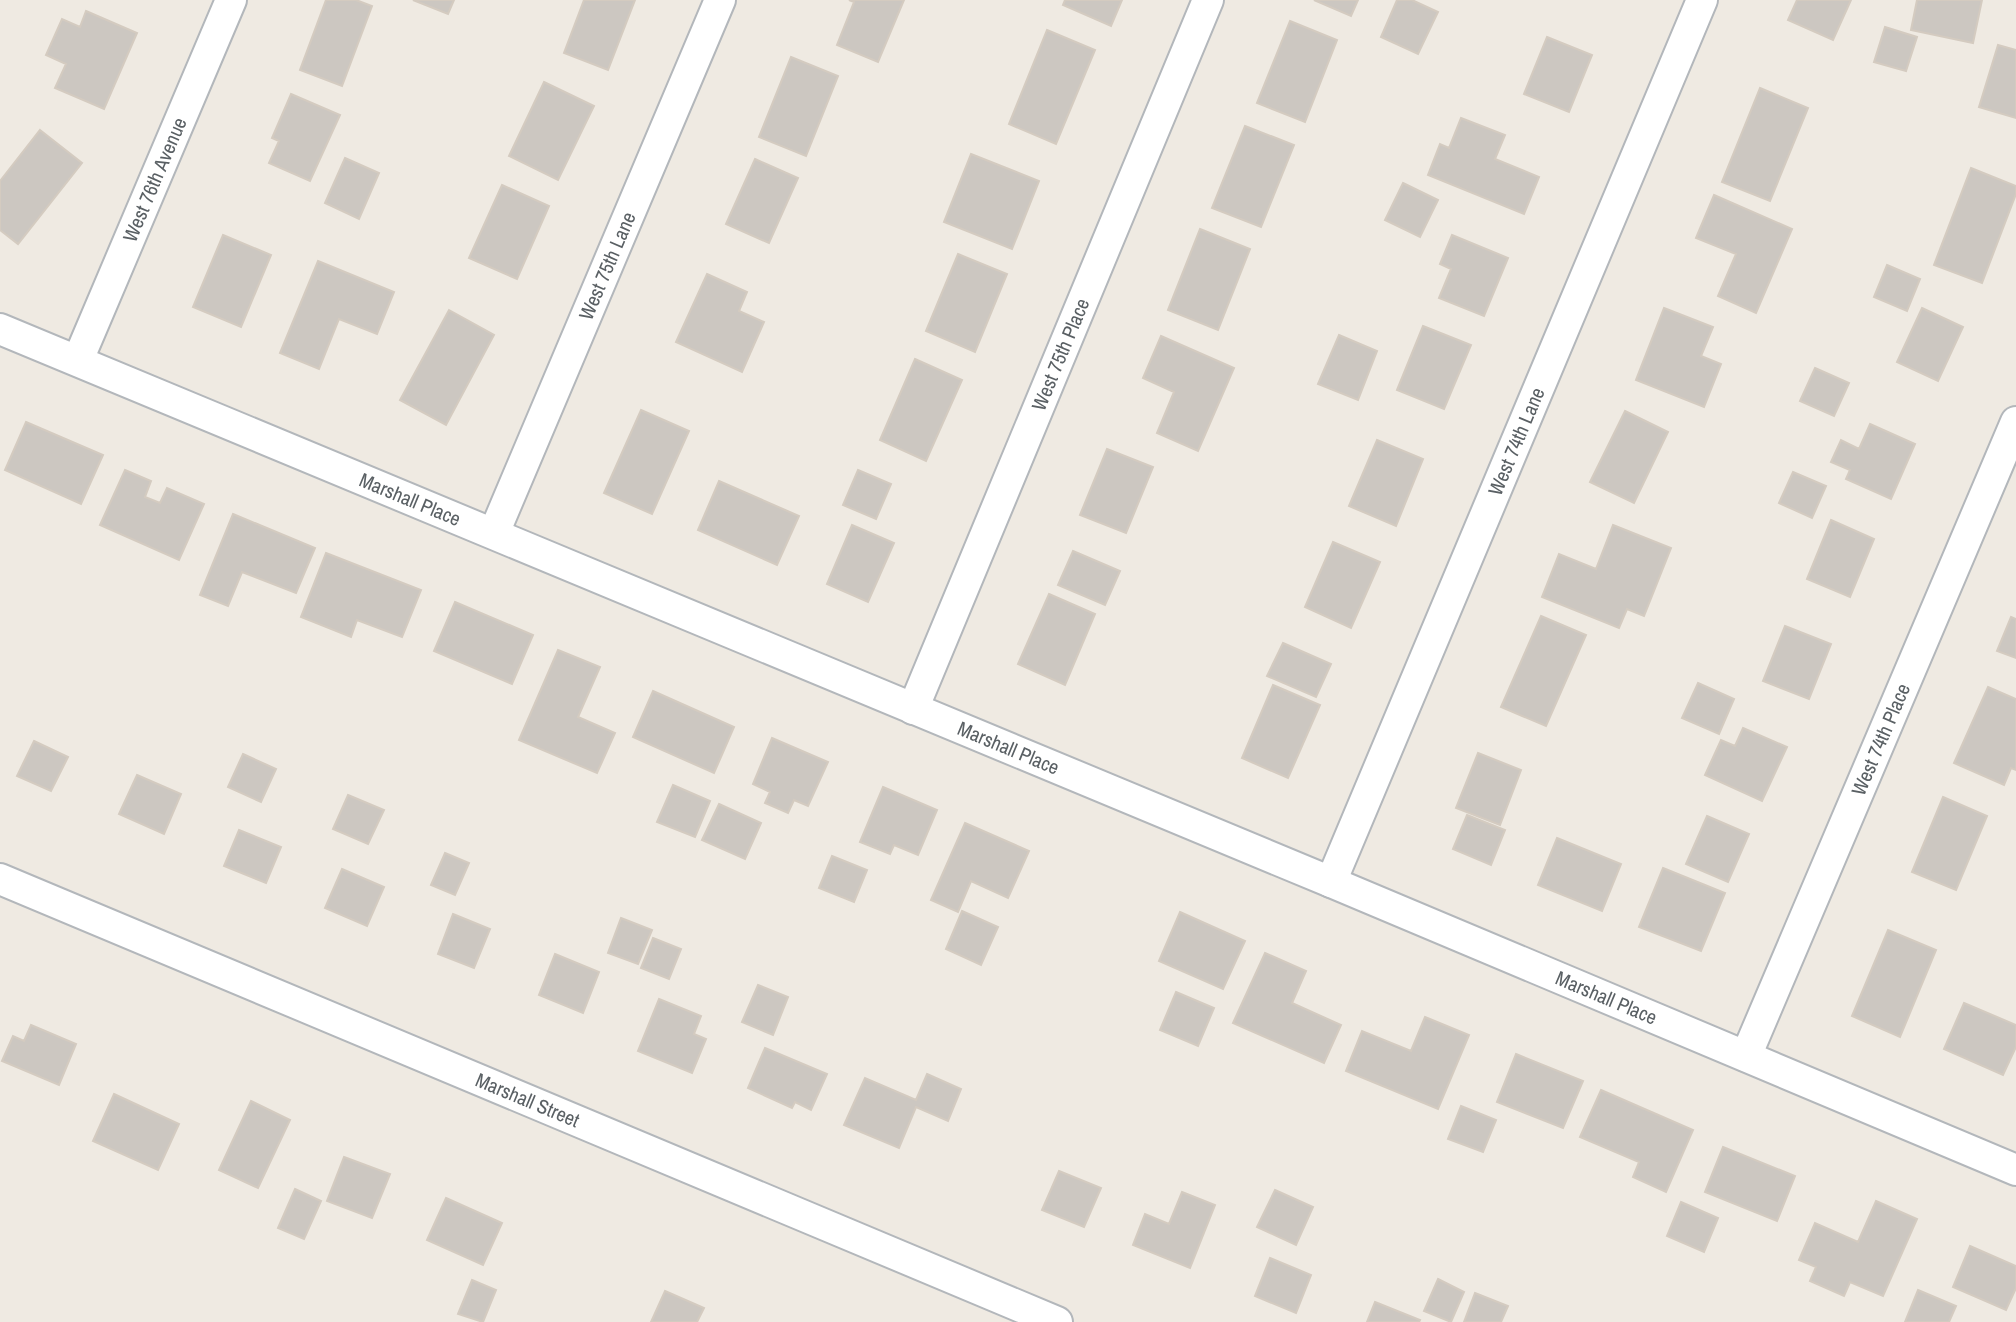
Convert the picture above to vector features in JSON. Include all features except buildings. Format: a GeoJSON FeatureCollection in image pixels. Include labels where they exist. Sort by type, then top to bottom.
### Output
{"type":"FeatureCollection","features":[{"type":"Feature","properties":{"kind":"street","name":"West 76th Avenue"},"geometry":{"type":"LineString","coordinates":[[78,360],[231,0]]}},
{"type":"Feature","properties":{"kind":"street","name":"West 75th Lane"},"geometry":{"type":"LineString","coordinates":[[494,533],[720,0]]}},
{"type":"Feature","properties":{"kind":"street","name":"West 75th Place"},"geometry":{"type":"LineString","coordinates":[[913,709],[1208,0]]}},
{"type":"Feature","properties":{"kind":"street","name":"West 74th Lane"},"geometry":{"type":"LineString","coordinates":[[1331,882],[1702,0]]}},
{"type":"Feature","properties":{"kind":"street","name":"Marshall Place"},"geometry":{"type":"LineString","coordinates":[[0,329],[2016,1170]]}},
{"type":"Feature","properties":{"kind":"street","name":"West 74th Place"},"geometry":{"type":"LineString","coordinates":[[1746,1056],[2016,422]]}},
{"type":"Feature","properties":{"kind":"street","name":"Marshall Street"},"geometry":{"type":"LineString","coordinates":[[0,879],[1057,1322]]}}]}
